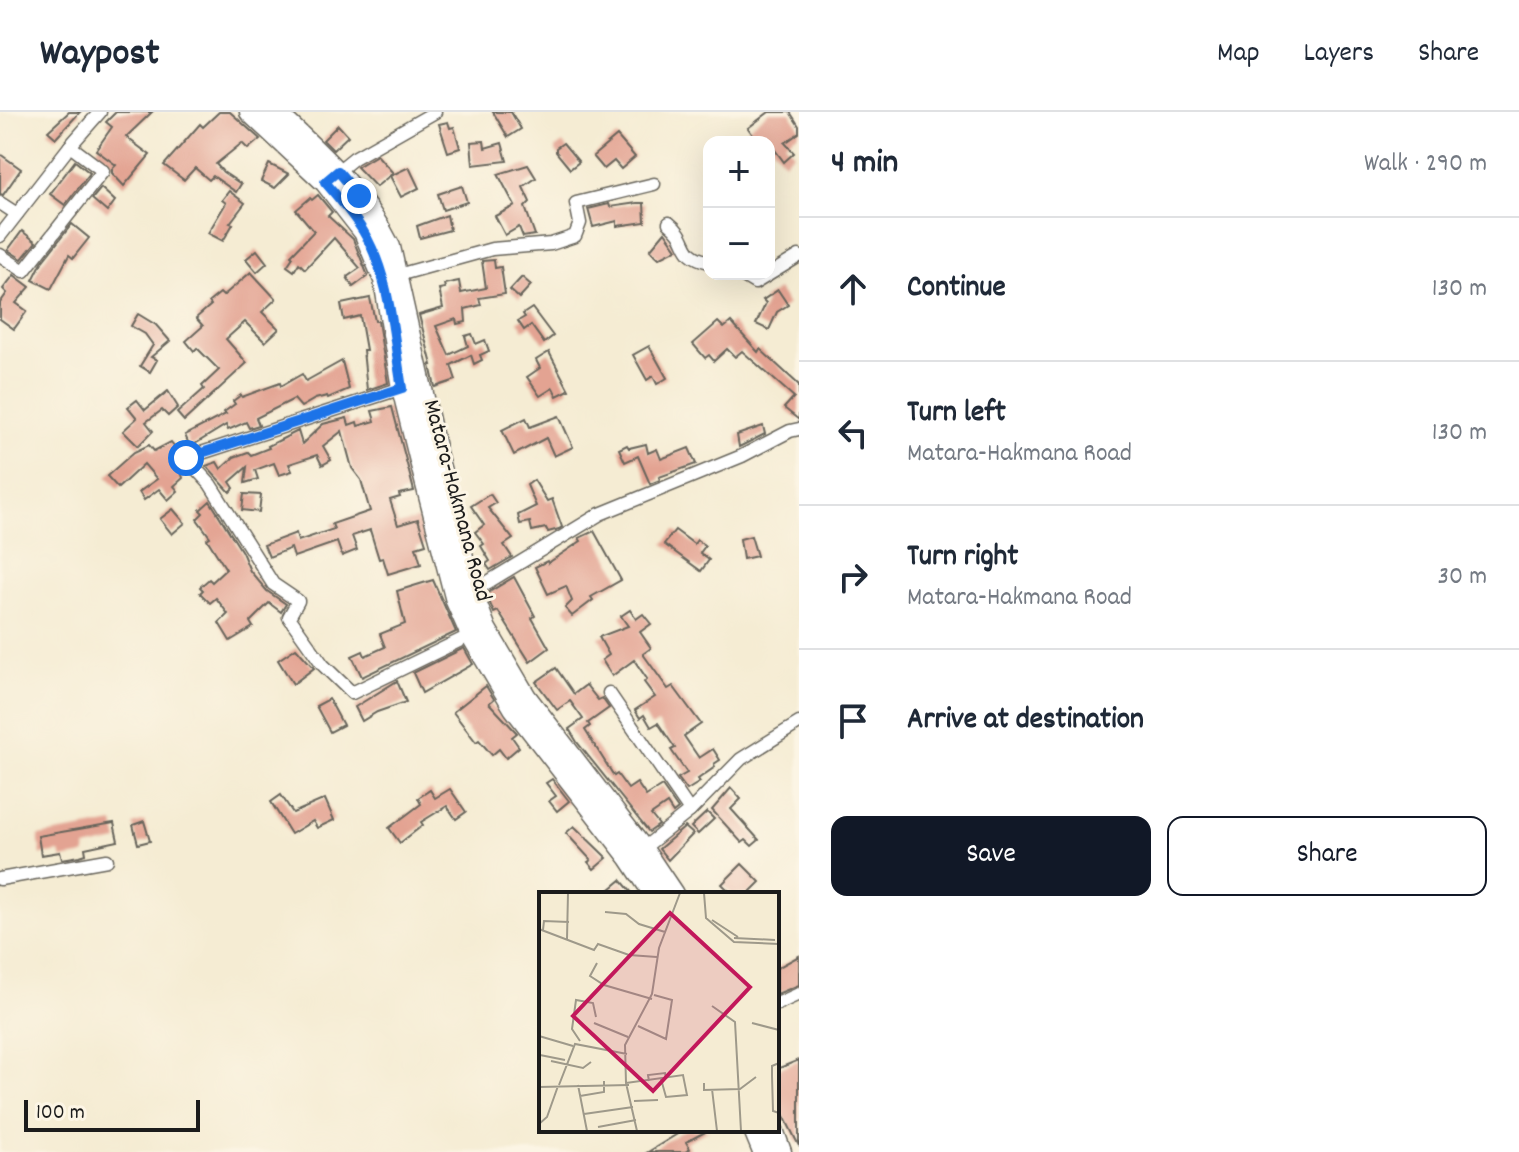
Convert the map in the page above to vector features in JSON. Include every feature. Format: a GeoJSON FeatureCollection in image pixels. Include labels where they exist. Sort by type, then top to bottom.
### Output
{"type":"FeatureCollection","features":[{"type":"Feature","properties":{"kind":"main road","name":"Matara-Hakmana Road"},"geometry":{"type":"LineString","coordinates":[[250,112],[332,176],[373,251],[384,280],[402,388],[464,596],[526,697],[636,853],[653,892]]}},
{"type":"Feature","properties":{"kind":"main road","name":"Matara-Hakmana Road"},"geometry":{"type":"LineString","coordinates":[[275,112],[378,223],[390,247],[471,635],[514,708],[671,892]]}},
{"type":"Feature","properties":{"kind":"main road"},"geometry":{"type":"LineString","coordinates":[[755,1132],[763,1152]]}},
{"type":"Feature","properties":{"kind":"main road"},"geometry":{"type":"LineString","coordinates":[[774,1132],[781,1152]]}},
{"type":"Feature","properties":{"kind":"street"},"geometry":{"type":"LineString","coordinates":[[0,236],[100,112]]}},
{"type":"Feature","properties":{"kind":"street"},"geometry":{"type":"LineString","coordinates":[[332,176],[354,158],[435,112]]}},
{"type":"Feature","properties":{"kind":"street"},"geometry":{"type":"LineString","coordinates":[[0,255],[24,271],[103,171],[70,146]]}},
{"type":"Feature","properties":{"kind":"street"},"geometry":{"type":"LineString","coordinates":[[398,275],[492,249],[551,244],[575,236],[580,223],[576,203],[654,184]]}},
{"type":"Feature","properties":{"kind":"street"},"geometry":{"type":"LineString","coordinates":[[0,203],[17,214]]}},
{"type":"Feature","properties":{"kind":"street"},"geometry":{"type":"LineString","coordinates":[[669,223],[682,233],[687,251],[693,258],[703,260]]}},
{"type":"Feature","properties":{"kind":"street"},"geometry":{"type":"LineString","coordinates":[[775,271],[799,256]]}},
{"type":"Feature","properties":{"kind":"street"},"geometry":{"type":"LineString","coordinates":[[402,388],[186,458],[210,484],[233,517],[273,584],[298,601],[289,617],[323,665],[352,693],[471,635]]}},
{"type":"Feature","properties":{"kind":"street"},"geometry":{"type":"LineString","coordinates":[[464,596],[600,514],[742,456],[799,429]]}},
{"type":"Feature","properties":{"kind":"street"},"geometry":{"type":"LineString","coordinates":[[609,693],[690,811]]}},
{"type":"Feature","properties":{"kind":"street"},"geometry":{"type":"LineString","coordinates":[[636,853],[690,811],[741,759],[799,723]]}},
{"type":"Feature","properties":{"kind":"street"},"geometry":{"type":"LineString","coordinates":[[0,879],[107,860]]}},
{"type":"Feature","properties":{"kind":"street"},"geometry":{"type":"LineString","coordinates":[[779,1003],[799,994]]}},
{"type":"Feature","properties":{"kind":"building"},"geometry":{"type":"Polygon","coordinates":[[[69,112],[80,112],[56,138],[48,131],[69,112]]]}},
{"type":"Feature","properties":{"kind":"building"},"geometry":{"type":"Polygon","coordinates":[[[116,112],[152,112],[126,137],[150,155],[124,186],[112,173],[116,165],[96,150],[112,127],[106,122],[116,112]]]}},
{"type":"Feature","properties":{"kind":"building"},"geometry":{"type":"Polygon","coordinates":[[[219,112],[230,112],[260,139],[248,149],[242,143],[216,164],[241,184],[236,192],[213,176],[209,180],[195,168],[184,180],[164,165],[200,124],[203,127],[219,112]]]}},
{"type":"Feature","properties":{"kind":"building"},"geometry":{"type":"Polygon","coordinates":[[[493,112],[511,112],[521,129],[508,137],[493,112]]]}},
{"type":"Feature","properties":{"kind":"building"},"geometry":{"type":"Polygon","coordinates":[[[769,112],[790,112],[799,126],[799,133],[785,143],[794,153],[784,162],[775,150],[775,136],[754,136],[748,128],[769,112]]]}},
{"type":"Feature","properties":{"kind":"building"},"geometry":{"type":"Polygon","coordinates":[[[448,122],[450,128],[454,127],[460,148],[448,152],[439,124],[448,122]]]}},
{"type":"Feature","properties":{"kind":"building"},"geometry":{"type":"Polygon","coordinates":[[[338,125],[348,136],[333,150],[323,140],[338,125]]]}},
{"type":"Feature","properties":{"kind":"building"},"geometry":{"type":"Polygon","coordinates":[[[617,136],[635,157],[621,169],[614,161],[604,169],[593,156],[617,136]]]}},
{"type":"Feature","properties":{"kind":"building"},"geometry":{"type":"Polygon","coordinates":[[[484,141],[485,148],[502,143],[507,161],[473,165],[471,142],[484,141]]]}},
{"type":"Feature","properties":{"kind":"building"},"geometry":{"type":"Polygon","coordinates":[[[563,143],[579,162],[570,169],[556,152],[556,148],[563,143]]]}},
{"type":"Feature","properties":{"kind":"building"},"geometry":{"type":"Polygon","coordinates":[[[0,154],[21,169],[3,195],[0,194],[0,154]]]}},
{"type":"Feature","properties":{"kind":"building"},"geometry":{"type":"Polygon","coordinates":[[[377,155],[393,173],[376,187],[357,167],[377,155]]]}},
{"type":"Feature","properties":{"kind":"building"},"geometry":{"type":"Polygon","coordinates":[[[75,161],[90,173],[65,205],[50,194],[75,161]]]}},
{"type":"Feature","properties":{"kind":"building"},"geometry":{"type":"Polygon","coordinates":[[[269,164],[289,174],[275,188],[261,181],[269,164]]]}},
{"type":"Feature","properties":{"kind":"building"},"geometry":{"type":"Polygon","coordinates":[[[528,165],[536,178],[523,187],[530,202],[525,207],[535,235],[523,237],[519,227],[505,235],[495,216],[515,206],[498,174],[528,165]]]}},
{"type":"Feature","properties":{"kind":"building"},"geometry":{"type":"Polygon","coordinates":[[[409,167],[419,188],[401,197],[390,176],[409,167]]]}},
{"type":"Feature","properties":{"kind":"building"},"geometry":{"type":"Polygon","coordinates":[[[462,186],[467,202],[443,210],[438,194],[462,186]]]}},
{"type":"Feature","properties":{"kind":"building"},"geometry":{"type":"Polygon","coordinates":[[[101,188],[115,201],[107,212],[92,199],[101,188]]]}},
{"type":"Feature","properties":{"kind":"building"},"geometry":{"type":"Polygon","coordinates":[[[229,191],[245,203],[230,223],[233,224],[223,241],[208,233],[226,203],[222,200],[229,191]]]}},
{"type":"Feature","properties":{"kind":"building"},"geometry":{"type":"Polygon","coordinates":[[[318,195],[332,212],[328,216],[353,239],[368,276],[353,287],[347,277],[360,268],[334,238],[305,269],[299,263],[294,271],[287,266],[293,257],[291,255],[314,231],[296,210],[318,195]]]}},
{"type":"Feature","properties":{"kind":"building"},"geometry":{"type":"Polygon","coordinates":[[[644,203],[645,222],[617,226],[617,221],[593,227],[588,209],[609,204],[610,207],[644,203]]]}},
{"type":"Feature","properties":{"kind":"building"},"geometry":{"type":"Polygon","coordinates":[[[447,215],[450,230],[420,238],[417,226],[447,215]]]}},
{"type":"Feature","properties":{"kind":"building"},"geometry":{"type":"Polygon","coordinates":[[[72,224],[89,238],[73,258],[69,255],[51,289],[33,280],[42,262],[72,224]]]}},
{"type":"Feature","properties":{"kind":"building"},"geometry":{"type":"Polygon","coordinates":[[[22,231],[36,242],[22,259],[8,250],[22,231]]]}},
{"type":"Feature","properties":{"kind":"building"},"geometry":{"type":"Polygon","coordinates":[[[665,232],[677,249],[659,258],[650,250],[665,232]]]}},
{"type":"Feature","properties":{"kind":"building"},"geometry":{"type":"Polygon","coordinates":[[[257,250],[267,263],[257,272],[246,259],[257,250]]]}},
{"type":"Feature","properties":{"kind":"building"},"geometry":{"type":"Polygon","coordinates":[[[494,260],[495,268],[501,267],[505,294],[479,298],[481,305],[465,309],[466,322],[457,324],[456,319],[436,326],[449,355],[468,346],[465,336],[472,334],[476,344],[485,340],[489,351],[480,355],[482,360],[474,364],[471,355],[451,365],[456,380],[435,387],[419,315],[443,308],[439,289],[445,288],[444,284],[459,281],[461,293],[486,288],[482,261],[494,260]]]}},
{"type":"Feature","properties":{"kind":"building"},"geometry":{"type":"Polygon","coordinates":[[[251,272],[276,299],[262,312],[279,329],[265,342],[245,322],[226,339],[247,363],[184,421],[177,413],[204,389],[202,386],[219,370],[186,341],[203,326],[196,318],[211,305],[209,302],[220,293],[223,296],[251,272]]]}},
{"type":"Feature","properties":{"kind":"building"},"geometry":{"type":"Polygon","coordinates":[[[14,275],[30,287],[16,303],[27,311],[14,329],[0,319],[0,303],[7,293],[3,289],[14,275]]]}},
{"type":"Feature","properties":{"kind":"building"},"geometry":{"type":"Polygon","coordinates":[[[522,277],[531,285],[519,298],[510,290],[522,277]]]}},
{"type":"Feature","properties":{"kind":"building"},"geometry":{"type":"Polygon","coordinates":[[[778,290],[788,305],[777,312],[769,330],[756,324],[766,303],[763,300],[778,290]]]}},
{"type":"Feature","properties":{"kind":"building"},"geometry":{"type":"Polygon","coordinates":[[[370,298],[375,321],[378,321],[388,383],[367,390],[363,350],[366,350],[360,316],[344,320],[341,304],[370,298]]]}},
{"type":"Feature","properties":{"kind":"building"},"geometry":{"type":"Polygon","coordinates":[[[532,308],[553,336],[544,343],[531,325],[524,330],[518,321],[532,308]]]}},
{"type":"Feature","properties":{"kind":"building"},"geometry":{"type":"Polygon","coordinates":[[[138,314],[156,325],[170,341],[151,357],[157,360],[150,372],[140,366],[153,345],[145,334],[131,326],[138,314]]]}},
{"type":"Feature","properties":{"kind":"building"},"geometry":{"type":"Polygon","coordinates":[[[718,322],[724,328],[731,322],[758,352],[760,349],[799,385],[799,420],[784,408],[794,397],[742,351],[735,357],[727,349],[714,361],[709,355],[705,358],[693,344],[718,322]]]}},
{"type":"Feature","properties":{"kind":"building"},"geometry":{"type":"Polygon","coordinates":[[[649,346],[667,378],[657,384],[653,376],[647,380],[633,355],[649,346]]]}},
{"type":"Feature","properties":{"kind":"building"},"geometry":{"type":"Polygon","coordinates":[[[549,352],[569,390],[557,396],[553,388],[540,396],[527,377],[540,368],[536,360],[549,352]]]}},
{"type":"Feature","properties":{"kind":"building"},"geometry":{"type":"Polygon","coordinates":[[[342,361],[349,389],[328,398],[315,399],[301,407],[294,399],[256,418],[259,425],[249,428],[246,422],[228,430],[226,425],[190,447],[185,435],[226,414],[224,412],[241,395],[280,383],[281,386],[302,374],[306,381],[342,361]]]}},
{"type":"Feature","properties":{"kind":"building"},"geometry":{"type":"Polygon","coordinates":[[[168,391],[178,407],[168,416],[162,410],[146,422],[153,431],[138,446],[123,431],[137,418],[128,407],[137,400],[145,410],[168,391]]]}},
{"type":"Feature","properties":{"kind":"building"},"geometry":{"type":"Polygon","coordinates":[[[392,407],[414,491],[399,494],[400,497],[390,500],[398,525],[418,519],[426,544],[416,547],[421,564],[388,574],[383,558],[379,559],[370,530],[352,536],[357,550],[342,556],[337,542],[294,557],[291,548],[269,557],[264,545],[296,533],[298,541],[334,529],[332,524],[370,511],[361,480],[352,468],[342,431],[323,446],[331,460],[322,465],[317,455],[289,464],[292,471],[279,475],[274,463],[255,470],[258,479],[245,483],[247,467],[230,482],[234,488],[230,492],[206,466],[217,462],[221,469],[234,457],[269,448],[298,431],[302,444],[323,424],[347,418],[349,425],[357,422],[358,426],[375,421],[372,411],[392,407]]]}},
{"type":"Feature","properties":{"kind":"building"},"geometry":{"type":"Polygon","coordinates":[[[559,416],[573,447],[554,456],[546,438],[514,455],[502,430],[526,418],[530,427],[559,416]]]}},
{"type":"Feature","properties":{"kind":"building"},"geometry":{"type":"Polygon","coordinates":[[[763,426],[765,434],[739,447],[737,435],[763,426]]]}},
{"type":"Feature","properties":{"kind":"building"},"geometry":{"type":"Polygon","coordinates":[[[171,442],[179,452],[176,453],[183,478],[174,486],[178,491],[168,500],[159,489],[144,500],[139,492],[157,479],[144,464],[118,488],[107,476],[134,452],[149,445],[154,451],[171,442]]]}},
{"type":"Feature","properties":{"kind":"building"},"geometry":{"type":"Polygon","coordinates":[[[646,444],[648,453],[657,449],[661,459],[689,448],[696,464],[659,477],[660,480],[650,484],[638,456],[625,462],[619,449],[627,445],[629,448],[646,444]]]}},
{"type":"Feature","properties":{"kind":"building"},"geometry":{"type":"Polygon","coordinates":[[[534,480],[547,501],[552,499],[562,527],[559,529],[532,531],[530,522],[520,524],[518,515],[536,506],[527,485],[534,480]]]}},
{"type":"Feature","properties":{"kind":"building"},"geometry":{"type":"Polygon","coordinates":[[[244,494],[261,495],[259,512],[242,510],[244,494]]]}},
{"type":"Feature","properties":{"kind":"building"},"geometry":{"type":"Polygon","coordinates":[[[490,494],[496,503],[488,508],[513,539],[504,545],[512,557],[490,570],[486,564],[490,561],[481,546],[484,544],[475,532],[484,525],[471,506],[490,494]]]}},
{"type":"Feature","properties":{"kind":"building"},"geometry":{"type":"Polygon","coordinates":[[[210,501],[242,552],[250,571],[267,591],[286,604],[281,612],[269,603],[250,622],[253,627],[230,641],[219,623],[228,614],[216,598],[210,603],[200,593],[203,590],[200,587],[209,579],[212,582],[226,569],[197,519],[203,513],[200,510],[210,501]]]}},
{"type":"Feature","properties":{"kind":"building"},"geometry":{"type":"Polygon","coordinates":[[[173,509],[185,523],[172,534],[160,519],[173,509]]]}},
{"type":"Feature","properties":{"kind":"building"},"geometry":{"type":"Polygon","coordinates":[[[675,530],[694,544],[697,540],[705,546],[700,553],[709,560],[701,571],[664,544],[675,530]]]}},
{"type":"Feature","properties":{"kind":"building"},"geometry":{"type":"Polygon","coordinates":[[[594,531],[621,580],[591,597],[593,600],[572,616],[565,608],[572,601],[566,586],[548,594],[535,567],[548,563],[581,541],[579,538],[594,531]]]}},
{"type":"Feature","properties":{"kind":"building"},"geometry":{"type":"Polygon","coordinates":[[[751,536],[757,556],[743,559],[740,539],[751,536]]]}},
{"type":"Feature","properties":{"kind":"building"},"geometry":{"type":"Polygon","coordinates":[[[514,577],[549,648],[530,662],[498,611],[494,613],[486,594],[514,577]]]}},
{"type":"Feature","properties":{"kind":"building"},"geometry":{"type":"Polygon","coordinates":[[[433,580],[456,632],[362,677],[352,656],[363,651],[365,656],[385,647],[380,634],[405,624],[397,591],[433,580]]]}},
{"type":"Feature","properties":{"kind":"building"},"geometry":{"type":"Polygon","coordinates":[[[630,610],[636,619],[643,614],[651,624],[640,632],[651,648],[643,654],[668,689],[673,686],[701,724],[684,736],[699,758],[713,749],[720,760],[698,779],[700,782],[687,790],[678,778],[687,773],[671,750],[675,748],[658,723],[651,727],[644,715],[640,718],[635,710],[655,697],[644,682],[647,679],[634,660],[612,676],[602,660],[609,655],[599,637],[628,626],[621,616],[630,610]]]}},
{"type":"Feature","properties":{"kind":"building"},"geometry":{"type":"Polygon","coordinates":[[[296,648],[314,668],[293,684],[278,660],[296,648]]]}},
{"type":"Feature","properties":{"kind":"building"},"geometry":{"type":"Polygon","coordinates":[[[464,648],[473,664],[422,693],[413,673],[464,648]]]}},
{"type":"Feature","properties":{"kind":"building"},"geometry":{"type":"Polygon","coordinates":[[[556,668],[574,694],[586,685],[609,708],[588,723],[590,726],[585,730],[614,776],[617,774],[628,789],[637,783],[646,796],[662,786],[678,809],[673,813],[667,804],[651,815],[659,825],[649,832],[569,729],[583,719],[570,701],[557,710],[536,682],[556,668]]]}},
{"type":"Feature","properties":{"kind":"building"},"geometry":{"type":"Polygon","coordinates":[[[397,681],[406,702],[362,721],[355,707],[397,681]]]}},
{"type":"Feature","properties":{"kind":"building"},"geometry":{"type":"Polygon","coordinates":[[[486,686],[494,699],[489,703],[517,733],[512,737],[519,747],[506,758],[499,749],[492,755],[479,740],[476,742],[453,712],[486,686]]]}},
{"type":"Feature","properties":{"kind":"building"},"geometry":{"type":"Polygon","coordinates":[[[329,699],[343,725],[330,732],[316,706],[329,699]]]}},
{"type":"Feature","properties":{"kind":"building"},"geometry":{"type":"Polygon","coordinates":[[[552,779],[569,801],[557,811],[549,801],[556,796],[546,783],[552,779]]]}},
{"type":"Feature","properties":{"kind":"building"},"geometry":{"type":"Polygon","coordinates":[[[731,788],[741,799],[731,809],[759,840],[752,846],[746,840],[742,843],[712,810],[731,788]]]}},
{"type":"Feature","properties":{"kind":"building"},"geometry":{"type":"Polygon","coordinates":[[[450,789],[466,812],[456,819],[447,806],[421,822],[423,825],[400,843],[389,828],[421,804],[418,798],[430,790],[435,798],[450,789]]]}},
{"type":"Feature","properties":{"kind":"building"},"geometry":{"type":"Polygon","coordinates":[[[281,795],[293,813],[325,799],[334,820],[317,828],[313,821],[291,834],[271,802],[281,795]]]}},
{"type":"Feature","properties":{"kind":"building"},"geometry":{"type":"Polygon","coordinates":[[[707,812],[714,819],[698,834],[691,827],[707,812]]]}},
{"type":"Feature","properties":{"kind":"building"},"geometry":{"type":"Polygon","coordinates":[[[144,821],[150,841],[138,844],[133,825],[144,821]]]}},
{"type":"Feature","properties":{"kind":"building"},"geometry":{"type":"Polygon","coordinates":[[[114,823],[118,841],[85,848],[86,854],[80,856],[62,859],[60,852],[41,855],[38,836],[114,823]]]}},
{"type":"Feature","properties":{"kind":"building"},"geometry":{"type":"Polygon","coordinates":[[[574,826],[607,858],[594,869],[588,862],[591,860],[566,833],[574,826]]]}},
{"type":"Feature","properties":{"kind":"building"},"geometry":{"type":"Polygon","coordinates":[[[685,827],[693,834],[668,860],[659,849],[685,827]]]}},
{"type":"Feature","properties":{"kind":"building"},"geometry":{"type":"Polygon","coordinates":[[[742,864],[760,882],[750,892],[730,892],[722,884],[742,864]]]}},
{"type":"Feature","properties":{"kind":"building"},"geometry":{"type":"Polygon","coordinates":[[[621,880],[631,892],[606,892],[621,880]]]}},
{"type":"Feature","properties":{"kind":"building"},"geometry":{"type":"Polygon","coordinates":[[[799,956],[799,985],[779,993],[779,967],[799,956]]]}},
{"type":"Feature","properties":{"kind":"building"},"geometry":{"type":"Polygon","coordinates":[[[799,1060],[799,1146],[779,1106],[779,1068],[799,1060]]]}},
{"type":"Feature","properties":{"kind":"building"},"geometry":{"type":"Polygon","coordinates":[[[681,1132],[705,1132],[686,1142],[690,1149],[685,1152],[648,1152],[681,1132]]]}},
{"type":"Feature","properties":{"kind":"route"},"geometry":{"type":"LineString","coordinates":[[186,458],[402,388],[384,280],[364,232],[325,182],[338,171],[359,196]]}}]}
